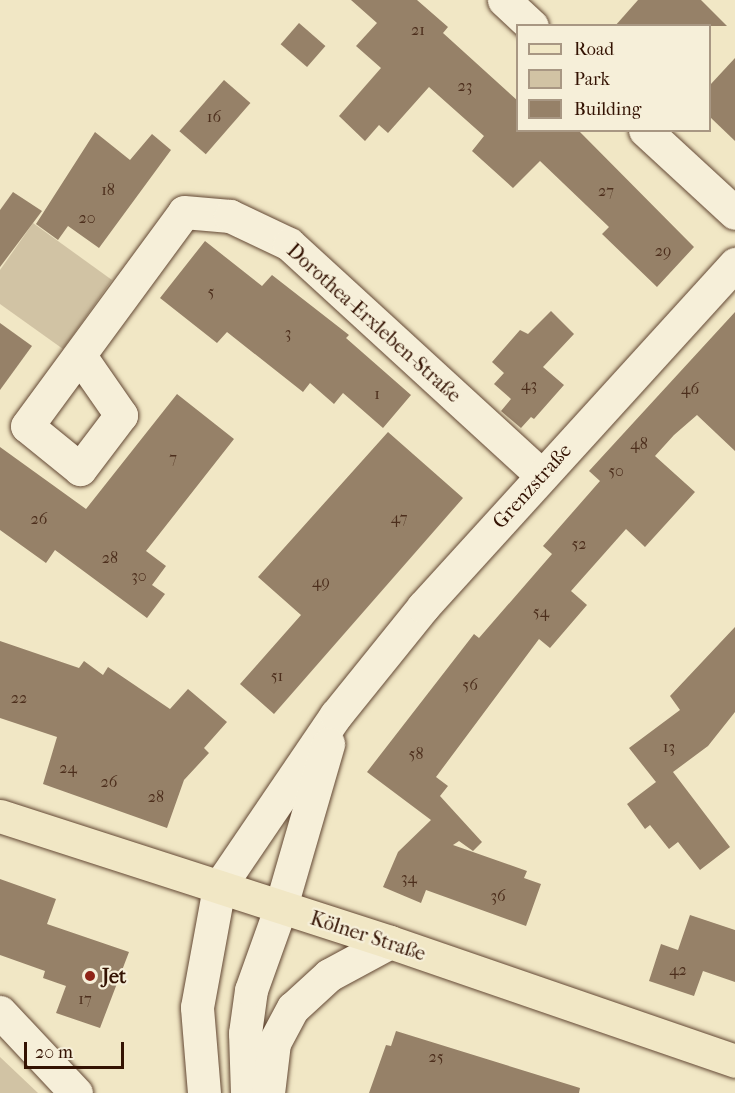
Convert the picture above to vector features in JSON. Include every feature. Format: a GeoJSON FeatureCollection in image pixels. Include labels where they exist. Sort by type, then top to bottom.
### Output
{"type":"FeatureCollection","features":[{"type":"Feature","properties":{"kind":"main road","name":"Kölner Straße"},"geometry":{"type":"LineString","coordinates":[[0,816],[390,942],[735,1061]]}},
{"type":"Feature","properties":{"kind":"street"},"geometry":{"type":"LineString","coordinates":[[504,0],[529,24]]}},
{"type":"Feature","properties":{"kind":"street"},"geometry":{"type":"LineString","coordinates":[[647,132],[735,213]]}},
{"type":"Feature","properties":{"kind":"street","name":"Dorothea-Erxleben-Straße"},"geometry":{"type":"LineString","coordinates":[[80,356],[184,212],[230,216],[290,244],[541,475]]}},
{"type":"Feature","properties":{"kind":"street","name":"Grenzstraße"},"geometry":{"type":"LineString","coordinates":[[219,887],[336,715],[423,607],[735,264]]}},
{"type":"Feature","properties":{"kind":"street","name":"Grenzstraße"},"geometry":{"type":"LineString","coordinates":[[247,1093],[245,1033],[251,990],[281,906],[336,715]]}},
{"type":"Feature","properties":{"kind":"street"},"geometry":{"type":"LineString","coordinates":[[204,1093],[197,1007],[219,887]]}},
{"type":"Feature","properties":{"kind":"street"},"geometry":{"type":"LineString","coordinates":[[268,1093],[274,1043],[293,1008],[329,975],[390,942]]}},
{"type":"Feature","properties":{"kind":"street"},"geometry":{"type":"LineString","coordinates":[[0,1012],[76,1093]]}},
{"type":"Feature","properties":{"kind":"green space"},"geometry":{"type":"Polygon","coordinates":[[[33,223],[112,280],[63,349],[0,304],[0,270],[33,223]]]}},
{"type":"Feature","properties":{"kind":"green space"},"geometry":{"type":"Polygon","coordinates":[[[0,1057],[38,1093],[0,1093],[0,1057]]]}},
{"type":"Feature","properties":{"kind":"building"},"geometry":{"type":"Polygon","coordinates":[[[351,0],[417,0],[448,27],[443,33],[516,99],[516,132],[580,132],[694,247],[657,287],[602,234],[609,227],[540,161],[513,188],[472,151],[484,136],[429,87],[388,133],[379,125],[365,141],[339,116],[381,68],[356,46],[377,23],[351,0]]]}},
{"type":"Feature","properties":{"kind":"building"},"geometry":{"type":"Polygon","coordinates":[[[638,0],[701,0],[727,26],[711,26],[711,24],[617,24],[638,0]]]}},
{"type":"Feature","properties":{"kind":"building"},"geometry":{"type":"Polygon","coordinates":[[[299,23],[325,46],[307,67],[281,44],[299,23]]]}},
{"type":"Feature","properties":{"kind":"building"},"geometry":{"type":"Polygon","coordinates":[[[735,58],[735,141],[711,118],[711,84],[735,58]]]}},
{"type":"Feature","properties":{"kind":"building"},"geometry":{"type":"Polygon","coordinates":[[[224,80],[250,103],[206,154],[179,131],[224,80]]]}},
{"type":"Feature","properties":{"kind":"building"},"geometry":{"type":"Polygon","coordinates":[[[95,132],[130,160],[152,134],[171,150],[99,248],[68,226],[58,240],[36,224],[95,132]]]}},
{"type":"Feature","properties":{"kind":"building"},"geometry":{"type":"Polygon","coordinates":[[[13,192],[42,211],[0,267],[0,210],[13,192]]]}},
{"type":"Feature","properties":{"kind":"building"},"geometry":{"type":"Polygon","coordinates":[[[205,241],[262,286],[272,275],[349,335],[346,338],[411,395],[383,428],[343,393],[334,404],[310,383],[303,392],[227,332],[217,343],[160,298],[205,241]]]}},
{"type":"Feature","properties":{"kind":"building"},"geometry":{"type":"Polygon","coordinates":[[[551,311],[574,334],[543,367],[564,385],[534,419],[531,417],[521,428],[501,411],[511,399],[494,384],[504,373],[492,362],[520,330],[528,334],[551,311]]]}},
{"type":"Feature","properties":{"kind":"building"},"geometry":{"type":"Polygon","coordinates":[[[735,312],[735,451],[697,415],[674,435],[655,456],[695,492],[645,547],[626,529],[571,591],[587,605],[550,648],[539,639],[436,777],[448,786],[440,796],[482,842],[473,851],[459,841],[453,845],[527,871],[524,878],[541,884],[526,926],[426,890],[421,903],[383,887],[398,852],[431,820],[367,772],[474,634],[479,638],[552,554],[543,546],[600,481],[589,471],[735,312]]]}},
{"type":"Feature","properties":{"kind":"building"},"geometry":{"type":"Polygon","coordinates":[[[0,323],[32,346],[0,390],[0,323]]]}},
{"type":"Feature","properties":{"kind":"building"},"geometry":{"type":"Polygon","coordinates":[[[177,394],[234,439],[146,551],[166,566],[152,585],[165,594],[147,618],[55,550],[46,563],[0,530],[0,447],[86,509],[177,394]]]}},
{"type":"Feature","properties":{"kind":"building"},"geometry":{"type":"Polygon","coordinates":[[[388,432],[463,498],[274,714],[240,684],[301,615],[258,577],[388,432]]]}},
{"type":"Feature","properties":{"kind":"building"},"geometry":{"type":"Polygon","coordinates":[[[735,627],[735,712],[708,746],[673,772],[730,847],[700,870],[678,842],[669,849],[650,825],[645,829],[627,804],[656,782],[629,748],[680,710],[670,696],[735,627]]]}},
{"type":"Feature","properties":{"kind":"building"},"geometry":{"type":"Polygon","coordinates":[[[0,641],[79,668],[84,661],[103,675],[108,667],[170,709],[188,689],[227,722],[204,748],[209,753],[184,780],[167,828],[43,784],[57,737],[0,718],[0,641]]]}},
{"type":"Feature","properties":{"kind":"building"},"geometry":{"type":"Polygon","coordinates":[[[0,879],[56,899],[47,924],[129,952],[100,1028],[56,1013],[66,986],[43,978],[45,971],[0,955],[0,879]]]}},
{"type":"Feature","properties":{"kind":"building"},"geometry":{"type":"Polygon","coordinates":[[[690,915],[735,930],[735,982],[703,971],[694,996],[649,981],[661,944],[678,950],[690,915]]]}},
{"type":"Feature","properties":{"kind":"building"},"geometry":{"type":"Polygon","coordinates":[[[396,1031],[580,1088],[579,1093],[369,1093],[386,1045],[391,1046],[396,1031]]]}},
{"type":"Feature","properties":{"kind":"place","name":"Jet"},"geometry":{"type":"Point","coordinates":[90,976]}}]}
